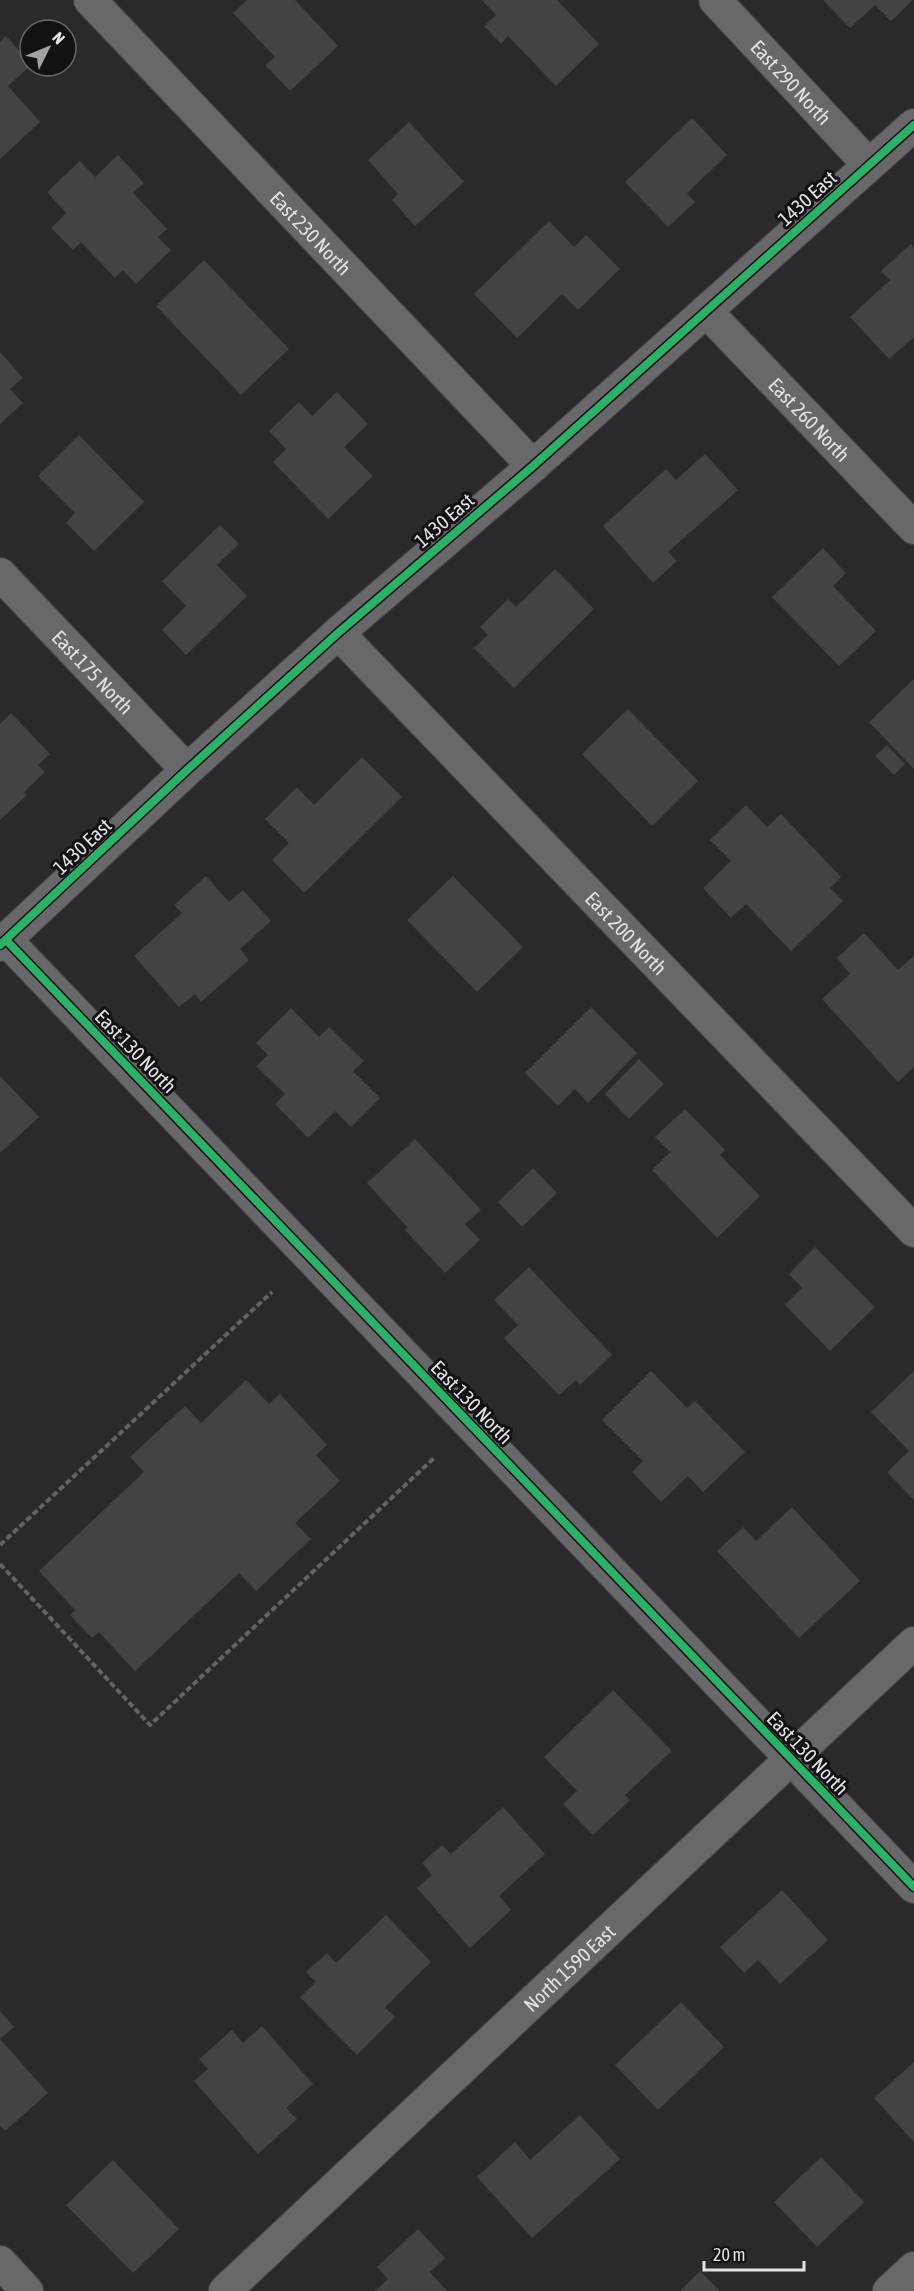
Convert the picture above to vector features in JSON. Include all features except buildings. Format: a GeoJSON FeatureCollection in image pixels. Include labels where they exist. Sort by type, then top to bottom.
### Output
{"type":"FeatureCollection","features":[{"type":"Feature","properties":{"kind":"street","name":"East 230 North"},"geometry":{"type":"LineString","coordinates":[[90,0],[533,466]]}},
{"type":"Feature","properties":{"kind":"street","name":"East 290 North"},"geometry":{"type":"LineString","coordinates":[[715,0],[869,165]]}},
{"type":"Feature","properties":{"kind":"street","name":"1430 East"},"geometry":{"type":"LineString","coordinates":[[3,943],[187,770],[338,633],[533,466],[914,125]]}},
{"type":"Feature","properties":{"kind":"street","name":"East 260 North"},"geometry":{"type":"LineString","coordinates":[[706,311],[914,528]]}},
{"type":"Feature","properties":{"kind":"street","name":"East 175 North"},"geometry":{"type":"LineString","coordinates":[[0,573],[187,770]]}},
{"type":"Feature","properties":{"kind":"street","name":"East 200 North"},"geometry":{"type":"LineString","coordinates":[[338,633],[914,1231]]}},
{"type":"Feature","properties":{"kind":"street","name":"East 130 North"},"geometry":{"type":"LineString","coordinates":[[3,943],[914,1887]]}},
{"type":"Feature","properties":{"kind":"street","name":"North 1590 East"},"geometry":{"type":"LineString","coordinates":[[225,2291],[914,1643]]}},
{"type":"Feature","properties":{"kind":"street"},"geometry":{"type":"LineString","coordinates":[[0,2262],[27,2291]]}},
{"type":"Feature","properties":{"kind":"street"},"geometry":{"type":"LineString","coordinates":[[889,2291],[914,2268]]}},
{"type":"Feature","properties":{"kind":"path"},"geometry":{"type":"LineString","coordinates":[[0,1545],[272,1292]]}},
{"type":"Feature","properties":{"kind":"path"},"geometry":{"type":"LineString","coordinates":[[0,1564],[150,1725],[434,1458]]}},
{"type":"Feature","properties":{"kind":"cycle path"},"geometry":{"type":"LineString","coordinates":[[0,945],[338,633],[533,466],[914,125]]}},
{"type":"Feature","properties":{"kind":"cycle path"},"geometry":{"type":"LineString","coordinates":[[6,940],[914,1887]]}}]}
